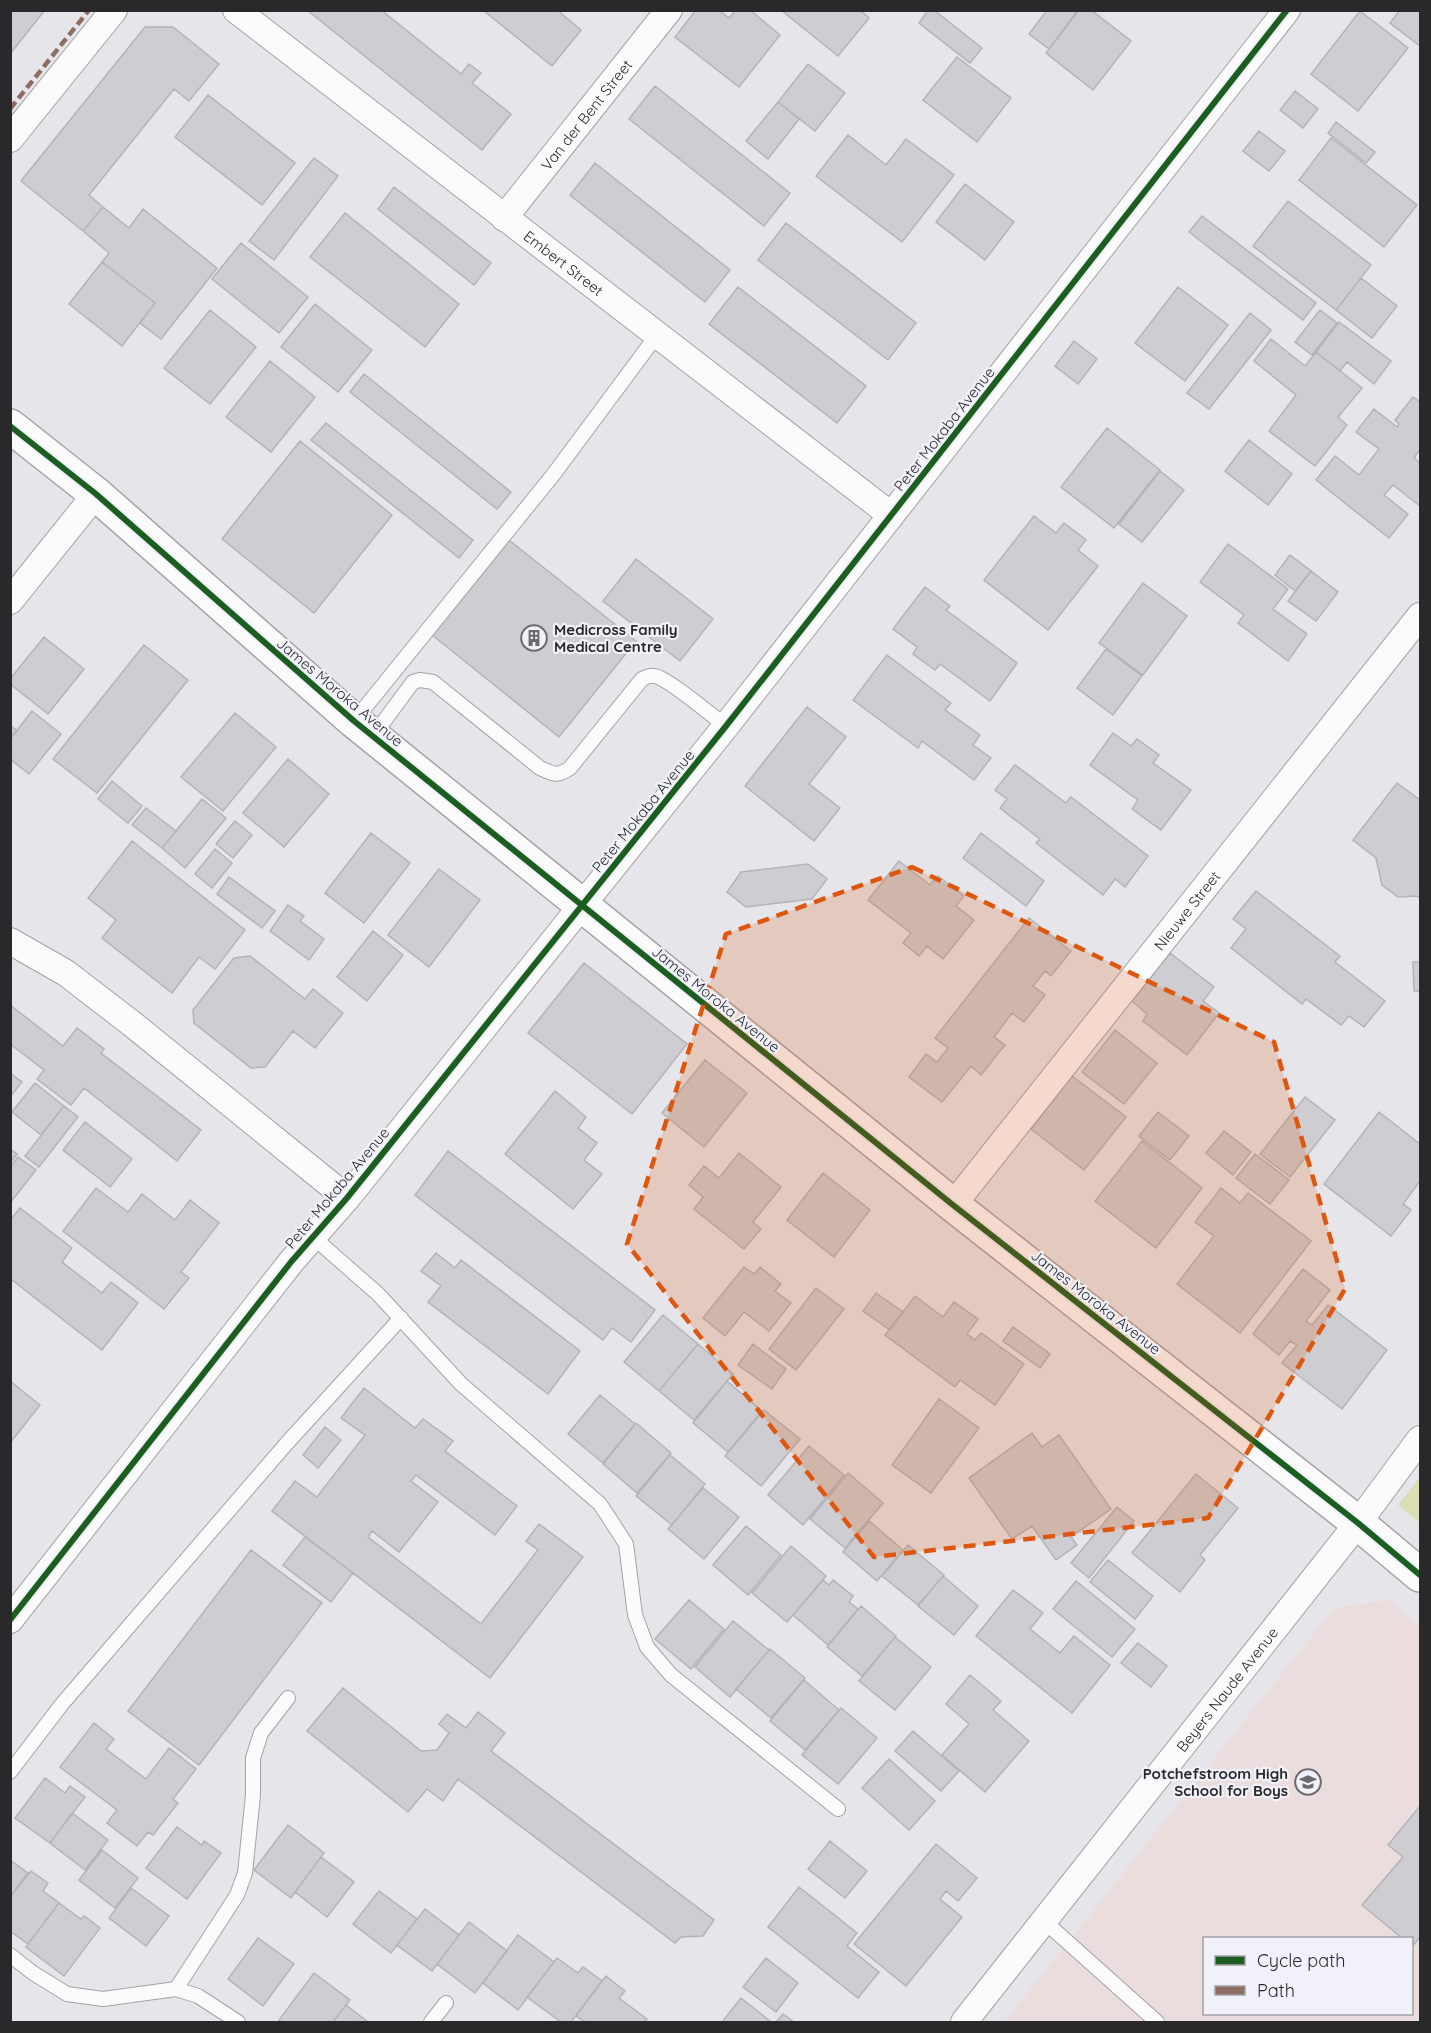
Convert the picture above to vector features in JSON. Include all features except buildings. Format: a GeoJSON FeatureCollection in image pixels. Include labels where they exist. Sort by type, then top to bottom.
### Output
{"type":"FeatureCollection","features":[{"type":"Feature","properties":{"kind":"street"},"geometry":{"type":"LineString","coordinates":[[10,139],[114,10]]}},
{"type":"Feature","properties":{"kind":"street","name":"Embert Street"},"geometry":{"type":"LineString","coordinates":[[236,10],[891,515]]}},
{"type":"Feature","properties":{"kind":"street","name":"Van der Bent Street"},"geometry":{"type":"LineString","coordinates":[[504,218],[669,10]]}},
{"type":"Feature","properties":{"kind":"street","name":"Peter Mokaba Avenue"},"geometry":{"type":"LineString","coordinates":[[10,1620],[291,1262],[347,1198],[726,726],[1287,10]]}},
{"type":"Feature","properties":{"kind":"street","name":"James Moroka Avenue"},"geometry":{"type":"LineString","coordinates":[[10,426],[96,494],[364,729],[582,907],[953,1205],[1358,1523],[1420,1575]]}},
{"type":"Feature","properties":{"kind":"street"},"geometry":{"type":"LineString","coordinates":[[10,601],[96,494]]}},
{"type":"Feature","properties":{"kind":"street","name":"Nieuwe Street"},"geometry":{"type":"LineString","coordinates":[[953,1205],[1420,616]]}},
{"type":"Feature","properties":{"kind":"street"},"geometry":{"type":"LineString","coordinates":[[10,941],[66,973],[347,1198]]}},
{"type":"Feature","properties":{"kind":"street","name":"Beyers Naude Avenue"},"geometry":{"type":"LineString","coordinates":[[964,2022],[1358,1523],[1420,1439]]}},
{"type":"Feature","properties":{"kind":"lane"},"geometry":{"type":"LineString","coordinates":[[364,729],[657,335]]}},
{"type":"Feature","properties":{"kind":"lane"},"geometry":{"type":"LineString","coordinates":[[364,729],[413,682],[420,680],[433,682],[540,768],[552,774],[562,774],[570,768],[642,679],[650,676],[658,676],[669,683],[726,726]]}},
{"type":"Feature","properties":{"kind":"lane"},"geometry":{"type":"LineString","coordinates":[[313,1237],[378,1294],[461,1384],[600,1504],[626,1544],[635,1615],[647,1647],[671,1675],[838,1809]]}},
{"type":"Feature","properties":{"kind":"lane"},"geometry":{"type":"LineString","coordinates":[[10,1772],[62,1704],[271,1461],[401,1318]]}},
{"type":"Feature","properties":{"kind":"lane"},"geometry":{"type":"LineString","coordinates":[[176,1989],[237,1895],[245,1874],[253,1795],[253,1758],[261,1733],[288,1698]]}},
{"type":"Feature","properties":{"kind":"lane"},"geometry":{"type":"LineString","coordinates":[[1044,1921],[1157,2022]]}},
{"type":"Feature","properties":{"kind":"lane"},"geometry":{"type":"LineString","coordinates":[[10,1955],[33,1973],[67,1994],[103,1999],[176,1989],[198,1996],[238,2022]]}},
{"type":"Feature","properties":{"kind":"lane"},"geometry":{"type":"LineString","coordinates":[[431,2022],[446,2003]]}},
{"type":"Feature","properties":{"kind":"highlighted area"},"geometry":{"type":"Polygon","coordinates":[[[912,867],[1274,1042],[1345,1289],[1208,1518],[874,1557],[627,1244],[726,934],[912,867]]]}},
{"type":"Feature","properties":{"kind":"shaded area","name":"Potchefstroom High School for Boys"},"geometry":{"type":"Polygon","coordinates":[[[1389,1600],[1420,1625],[1420,2022],[1004,2022],[1334,1608],[1389,1600]]]}},
{"type":"Feature","properties":{"kind":"green space"},"geometry":{"type":"Polygon","coordinates":[[[1420,1477],[1420,1523],[1398,1505],[1420,1477]]]}},
{"type":"Feature","properties":{"kind":"marked path"},"geometry":{"type":"LineString","coordinates":[[10,109],[89,10]]}},
{"type":"Feature","properties":{"kind":"cycle path"},"geometry":{"type":"LineString","coordinates":[[10,1620],[291,1262],[347,1198],[726,726],[1287,10]]}},
{"type":"Feature","properties":{"kind":"cycle path"},"geometry":{"type":"LineString","coordinates":[[10,426],[96,494],[354,721],[953,1205],[1358,1523],[1420,1575]]}},
{"type":"Feature","properties":{"kind":"place","name":"Medicross Family Medical Centre"},"geometry":{"type":"Point","coordinates":[534,638]}},
{"type":"Feature","properties":{"kind":"place","name":"Potchefstroom High School for Boys"},"geometry":{"type":"Point","coordinates":[1308,1782]}}]}
